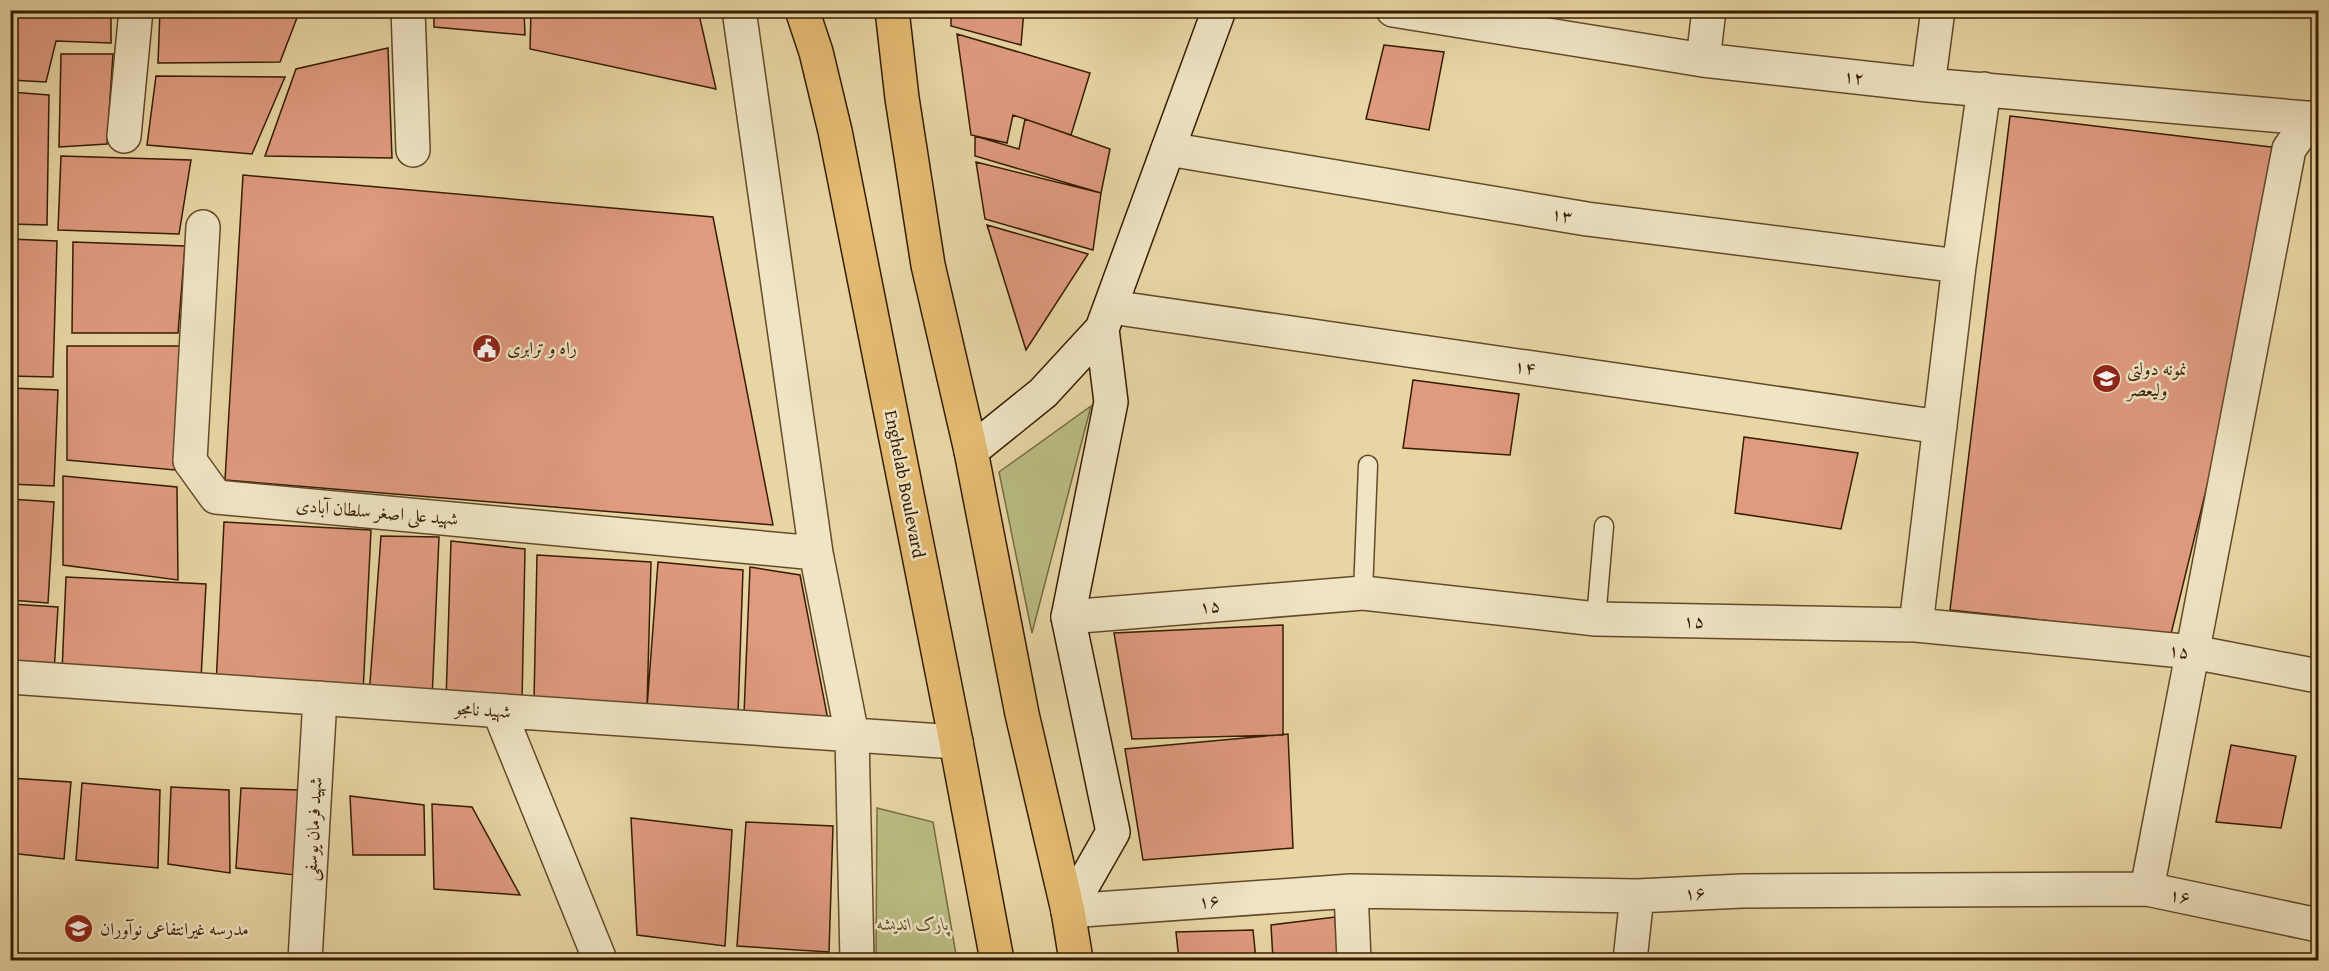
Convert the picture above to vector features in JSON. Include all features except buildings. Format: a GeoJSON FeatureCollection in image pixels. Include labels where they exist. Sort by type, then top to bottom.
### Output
{"type":"FeatureCollection","features":[{"type":"Feature","properties":{"kind":"main road","name":"Enghelab Boulevard"},"geometry":{"type":"LineString","coordinates":[[802,10],[816,52],[835,131],[997,960]]}},
{"type":"Feature","properties":{"kind":"main road"},"geometry":{"type":"LineString","coordinates":[[808,10],[816,52]]}},
{"type":"Feature","properties":{"kind":"main road"},"geometry":{"type":"LineString","coordinates":[[892,10],[902,98],[928,265],[971,451],[1020,703],[1068,911],[1076,960]]}},
{"type":"Feature","properties":{"kind":"street"},"geometry":{"type":"LineString","coordinates":[[123,136],[136,10]]}},
{"type":"Feature","properties":{"kind":"street"},"geometry":{"type":"LineString","coordinates":[[408,10],[413,150]]}},
{"type":"Feature","properties":{"kind":"street"},"geometry":{"type":"LineString","coordinates":[[740,10],[816,554],[852,735],[857,960]]}},
{"type":"Feature","properties":{"kind":"street"},"geometry":{"type":"LineString","coordinates":[[971,451],[1042,393],[1106,318],[1219,10]]}},
{"type":"Feature","properties":{"kind":"street","name":"۱۲"},"geometry":{"type":"LineString","coordinates":[[1392,10],[1703,60],[1928,85],[2315,118]]}},
{"type":"Feature","properties":{"kind":"street"},"geometry":{"type":"LineString","coordinates":[[1703,60],[1709,10]]}},
{"type":"Feature","properties":{"kind":"street"},"geometry":{"type":"LineString","coordinates":[[1928,85],[1938,10]]}},
{"type":"Feature","properties":{"kind":"street"},"geometry":{"type":"LineString","coordinates":[[1917,625],[1959,267],[1984,89]]}},
{"type":"Feature","properties":{"kind":"street"},"geometry":{"type":"LineString","coordinates":[[2147,889],[2289,149],[2315,118]]}},
{"type":"Feature","properties":{"kind":"street","name":"۱۳"},"geometry":{"type":"LineString","coordinates":[[1168,149],[1587,219],[1959,267]]}},
{"type":"Feature","properties":{"kind":"street","name":"شهید علی اصغر سلطان آبادی"},"geometry":{"type":"LineString","coordinates":[[203,227],[190,460],[216,497],[816,554]]}},
{"type":"Feature","properties":{"kind":"street"},"geometry":{"type":"LineString","coordinates":[[1068,911],[1113,832],[1068,618],[1111,402],[1106,318]]}},
{"type":"Feature","properties":{"kind":"street","name":"۱۴"},"geometry":{"type":"LineString","coordinates":[[1106,318],[1940,427]]}},
{"type":"Feature","properties":{"kind":"street","name":"۱۵"},"geometry":{"type":"LineString","coordinates":[[1068,618],[1364,593],[1596,619],[1917,625],[2193,652],[2319,676]]}},
{"type":"Feature","properties":{"kind":"street","name":"شهید نامجو"},"geometry":{"type":"LineString","coordinates":[[10,677],[956,742]]}},
{"type":"Feature","properties":{"kind":"street","name":"شهید فرمان یوسفی"},"geometry":{"type":"LineString","coordinates":[[305,960],[320,698]]}},
{"type":"Feature","properties":{"kind":"street"},"geometry":{"type":"LineString","coordinates":[[499,711],[600,960]]}},
{"type":"Feature","properties":{"kind":"street","name":"۱۶"},"geometry":{"type":"LineString","coordinates":[[1068,911],[1351,891],[1637,896],[1742,891],[2147,889],[2319,925]]}},
{"type":"Feature","properties":{"kind":"street"},"geometry":{"type":"LineString","coordinates":[[1351,891],[1354,960]]}},
{"type":"Feature","properties":{"kind":"street"},"geometry":{"type":"LineString","coordinates":[[1630,960],[1637,896]]}},
{"type":"Feature","properties":{"kind":"lane"},"geometry":{"type":"LineString","coordinates":[[1364,593],[1368,465]]}},
{"type":"Feature","properties":{"kind":"lane"},"geometry":{"type":"LineString","coordinates":[[1596,619],[1604,526]]}},
{"type":"Feature","properties":{"kind":"green space"},"geometry":{"type":"Polygon","coordinates":[[[1091,406],[1032,633],[999,472],[1091,406]]]}},
{"type":"Feature","properties":{"kind":"green space","name":"پارک اندیشه"},"geometry":{"type":"Polygon","coordinates":[[[877,808],[933,822],[957,960],[876,960],[877,808]]]}},
{"type":"Feature","properties":{"kind":"place","name":"راه و ترابری"},"geometry":{"type":"Point","coordinates":[486,348]}},
{"type":"Feature","properties":{"kind":"place","name":"نمونه دولتی ولیعصر"},"geometry":{"type":"Point","coordinates":[2106,379]}},
{"type":"Feature","properties":{"kind":"place","name":"مدرسه غیرانتفاعی نوآوران"},"geometry":{"type":"Point","coordinates":[79,929]}}]}
